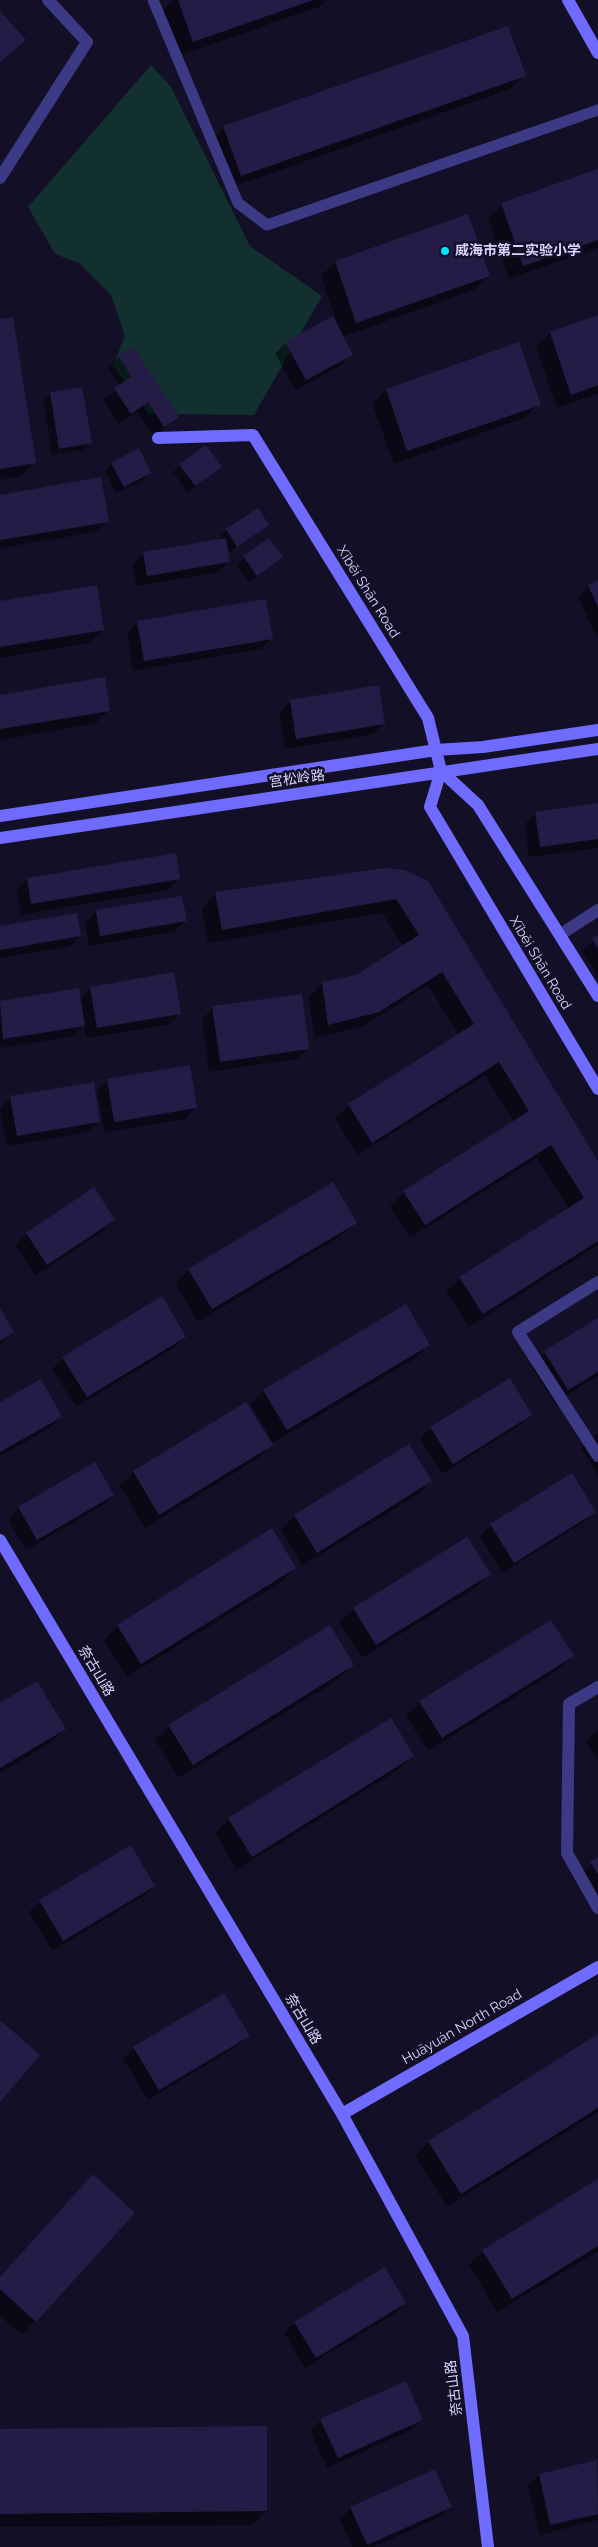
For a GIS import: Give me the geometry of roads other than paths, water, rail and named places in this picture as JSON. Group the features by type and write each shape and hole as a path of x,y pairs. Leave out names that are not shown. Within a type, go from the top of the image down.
{"main road":[{"path":"568,0 598,53"},
{"name":"Xīběi Shān Road","path":"158,438 254,435 428,718 441,771 430,807 598,1090"},
{"path":"0,816 436,750 483,746 598,730"},
{"name":"宫松岭路","path":"0,838 598,749"},
{"path":"441,771 478,805 561,934 598,996"},
{"name":"奈古山路","path":"0,1540 342,2114 463,2336 488,2547"},
{"name":"Huāyuán North Road","path":"342,2114 598,1968"}],"street":[{"path":"0,178 87,42 48,0"},
{"path":"561,934 598,910"},
{"path":"598,1282 518,1332 598,1456"},
{"path":"598,1687 569,1704 567,1853 598,1908"}],"lane":[{"path":"153,0 238,202 267,225 598,110"}],"place":[{"name":"威海市第二实验小学","path":"445,251"}]}
